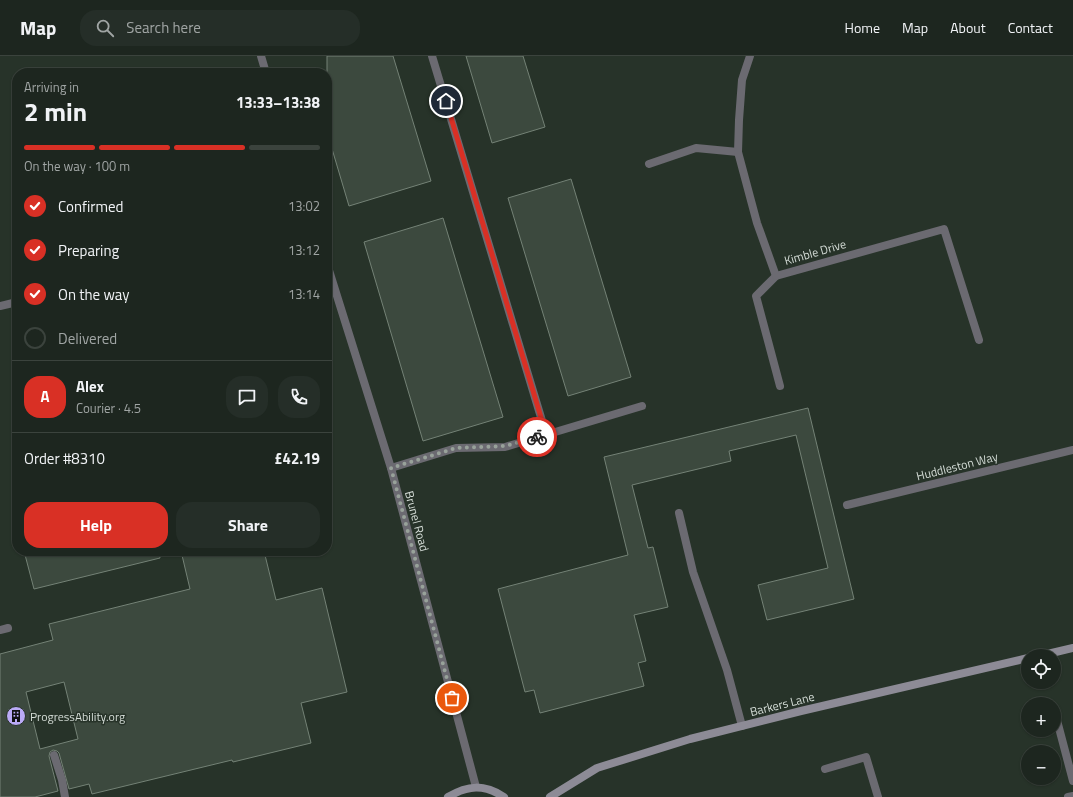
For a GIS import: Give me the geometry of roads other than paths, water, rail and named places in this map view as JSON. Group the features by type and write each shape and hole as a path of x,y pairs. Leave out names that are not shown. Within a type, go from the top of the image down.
{"street":[{"path":"261,56 265,68"},
{"path":"432,56 546,434"},
{"name":"Kimble Drive","path":"750,56 742,80 738,120 738,152 757,223 776,276 944,229 979,340"},
{"path":"649,164 696,148 738,152"},
{"path":"776,276 756,296 780,386"},
{"name":"Brunel Road","path":"332,280 391,468 476,787"},
{"path":"0,306 12,303"},
{"path":"391,468 456,448 505,446 642,406"},
{"name":"Huddleston Way","path":"847,505 1073,450"},
{"path":"679,513 693,572 727,670 742,726"},
{"path":"1061,651 1073,648"},
{"name":"Barkers Lane","path":"550,797 597,768 690,739 808,709 1021,660"},
{"path":"1061,736 1073,781"},
{"path":"54,755 62,780 65,797"},
{"path":"825,770 866,757 878,797"},
{"path":"448,797 459,790 476,787 496,792 504,797"},
{"path":"1068,797 1073,796"}],"place":[{"name":"ProgressAbility.org","path":"16,716"}]}
